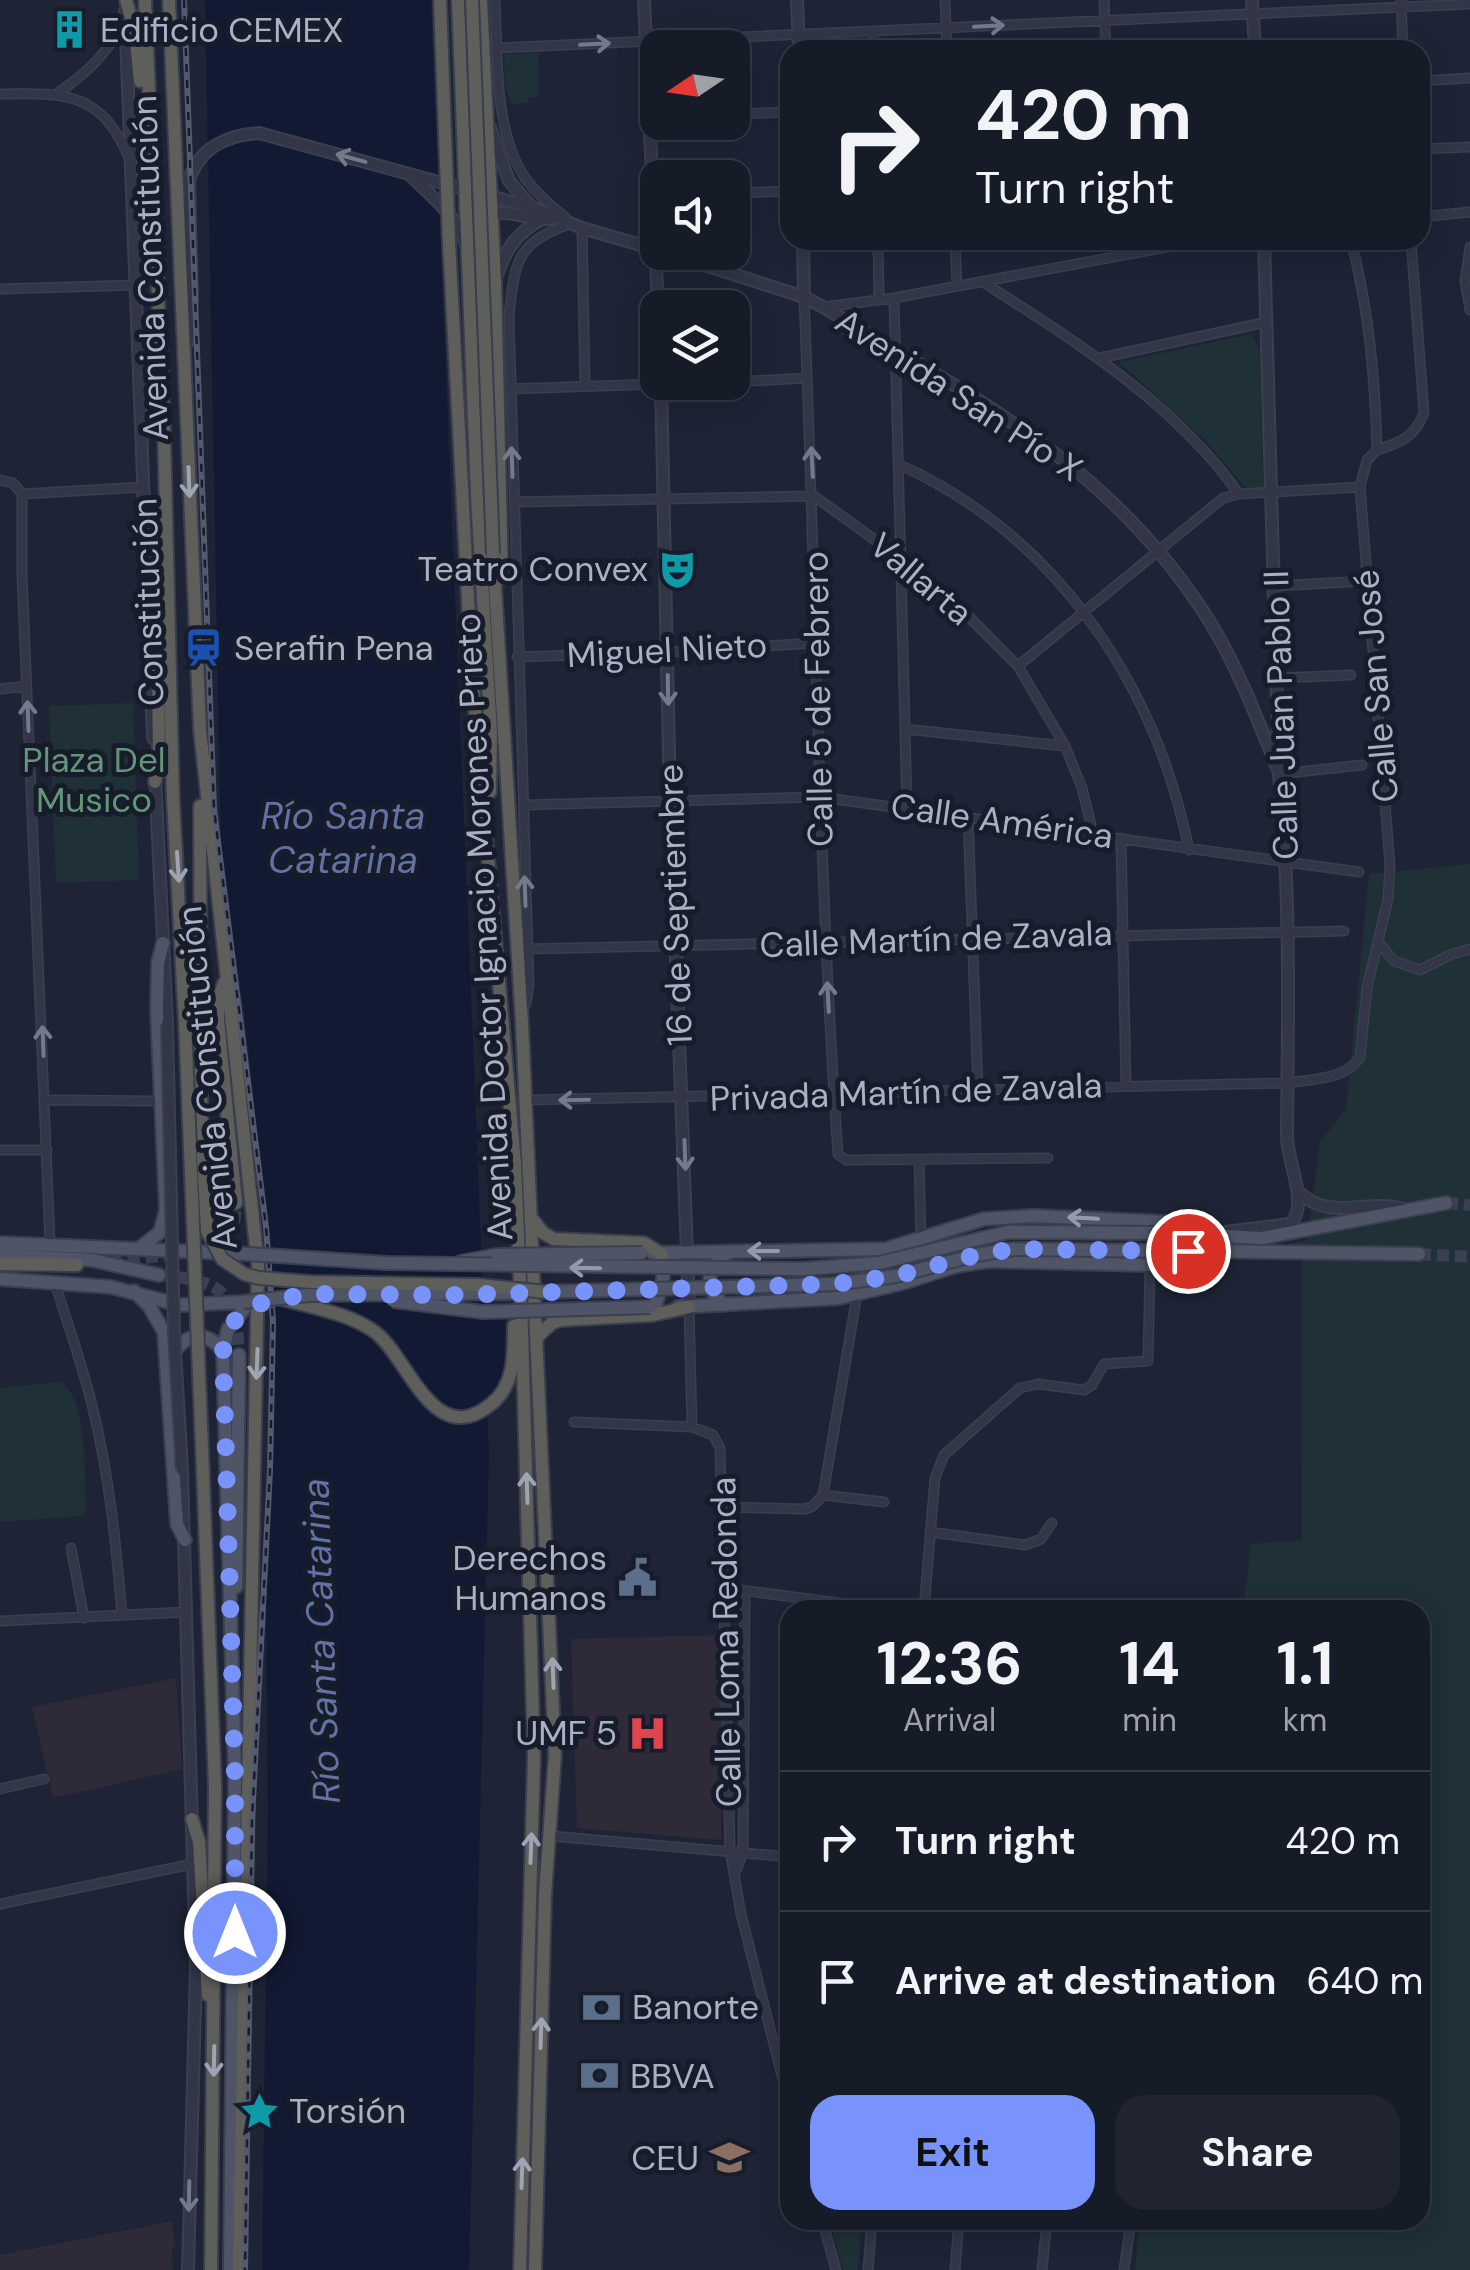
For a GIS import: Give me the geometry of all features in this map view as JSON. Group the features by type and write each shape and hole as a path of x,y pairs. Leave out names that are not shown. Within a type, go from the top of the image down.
{"highway":[{"path":"125,0 135,32 150,159"},
{"name":"Avenida Constitución","path":"145,0 164,432 173,798 182,918 215,1786 211,2270"},
{"name":"Avenida Constitución","path":"169,0 200,730 258,1265 239,2270"},
{"name":"Avenida Doctor Ignacio Morones Prieto","path":"440,0 460,498 515,1164 523,1351 534,1756 520,2270"},
{"path":"458,0 477,497 491,733 489,850"},
{"name":"Avenida Doctor Ignacio Morones Prieto","path":"472,0 493,554 522,1023 556,1755 543,1959 535,2270"},
{"path":"482,0 503,556 499,646"},
{"path":"464,137 489,178"},
{"path":"155,782 159,758 156,502 164,432"},
{"path":"200,730 203,1156 207,1231 222,1259 230,1268 259,1278 480,1284 546,1292"},
{"path":"182,918 191,954 201,1098"},
{"path":"226,980 218,1000 218,1020 236,1203"},
{"path":"273,1300 322,1310 374,1331 391,1348 420,1392 442,1413 469,1415 484,1410 503,1392 512,1370 514,1338 508,1074"},
{"path":"531,1218 544,1234 554,1239 644,1242 662,1254"},
{"path":"0,1264 78,1265"},
{"path":"536,1338 561,1320 653,1316 690,1307"},
{"path":"192,1819 200,1855 206,1984 215,2008"}],"main road":[{"path":"140,1248 160,1232 166,1218 158,963 164,944"},
{"path":"0,1244 50,1243 450,1265 830,1268 879,1263 998,1233 1282,1236 1446,1204"},
{"path":"450,1265 497,1255 886,1249 957,1225 999,1217 1166,1222 1214,1234"},
{"path":"998,1261 1012,1239 999,1217"},
{"path":"0,1279 134,1291 180,1305 243,1306 273,1300 366,1294 834,1284 896,1276 1014,1249 1419,1254"},
{"path":"724,1305 712,1291 710,1276 716,1260 732,1251"},
{"path":"366,1294 466,1311 690,1307 857,1295 956,1266 998,1261 1150,1265 1211,1251"},
{"path":"653,1307 663,1279 662,1254"},
{"path":"0,1256 92,1260 158,1275"},
{"path":"134,1291 162,1324 177,1524 185,1540"},
{"path":"230,2270 235,1973 223,1351 228,1329 243,1306"},
{"path":"168,1364 179,1344 190,1336 206,1336 223,1351"},
{"path":"232,1664 238,1550 239,1355"}],"street":[{"name":"Constitución","path":"125,0 185,1540"},
{"path":"495,0 502,112 517,162 538,194 577,226 584,386"},
{"path":"644,0 645,30"},
{"path":"797,0 798,40"},
{"path":"946,0 947,40"},
{"path":"1104,0 1106,40"},
{"path":"1252,0 1254,40"},
{"path":"750,36 1402,4 1470,4"},
{"path":"1402,4 1403,40"},
{"path":"58,93 99,61 126,16"},
{"path":"874,31 874,40"},
{"path":"497,48 640,41"},
{"path":"1430,80 1470,78"},
{"path":"0,94 58,93 82,102 106,119 120,136 133,167"},
{"path":"485,112 509,181 534,208"},
{"path":"750,113 780,112"},
{"name":"Avenida San Pío X","path":"184,358 192,300 189,180 198,161 229,138 259,133 534,208 640,245"},
{"path":"1430,149 1470,148"},
{"path":"408,173 459,228 469,258"},
{"path":"750,192 780,191"},
{"name":"Avenida San Pío X","path":"491,215 509,211 542,219 556,218"},
{"path":"1430,216 1470,212"},
{"path":"469,258 475,236 491,215"},
{"path":"495,281 510,244 525,228 542,219"},
{"path":"522,1023 530,985 509,316 517,261 536,238 577,226"},
{"path":"1470,247 1465,280 1470,310"},
{"name":"Calle 5 de Febrero","path":"802,250 814,496 825,941 839,1158 920,1160"},
{"path":"878,250 880,300"},
{"path":"956,250 958,286"},
{"path":"1116,250 1116,255"},
{"path":"823,307 894,298 1146,250"},
{"name":"Calle Juan Pablo II","path":"1264,250 1280,774 1288,862 1287,1150 1297,1190"},
{"name":"Calle San José","path":"1288,1083 1344,1073 1360,1056 1367,988 1379,942 1390,866 1360,487 1367,460 1377,450 1370,324 1354,250"},
{"path":"1377,450 1413,434 1424,413 1411,250"},
{"name":"Avenida San Pío X","path":"719,270 804,297 823,307 955,384 1048,446 1110,497 1158,550 1210,623 1238,672 1280,774"},
{"path":"983,282 1100,358 1186,431 1239,494"},
{"path":"0,289 138,285"},
{"path":"894,298 906,808"},
{"path":"1100,358 1268,322"},
{"path":"750,381 808,378"},
{"path":"510,389 640,385"},
{"name":"16 de Septiembre","path":"661,400 670,800 689,1253 692,1426"},
{"path":"898,464 930,478 998,525 1055,575 1084,611 1144,706 1168,764 1189,850"},
{"path":"0,480 13,483 22,494 50,1243"},
{"path":"22,494 144,487"},
{"path":"1018,666 1212,505 1239,494 1360,487"},
{"path":"514,502 814,496"},
{"name":"Vallarta","path":"814,496 958,606 1018,666 1065,746 1082,788 1093,833"},
{"path":"1276,586 1366,580"},
{"name":"Miguel Nieto","path":"517,656 816,643"},
{"path":"1279,678 1352,674"},
{"path":"0,689 27,686"},
{"path":"905,729 1065,746"},
{"path":"1280,774 1362,765"},
{"name":"Calle América","path":"522,805 820,796 1359,872"},
{"path":"968,816 978,1090"},
{"path":"1121,838 1126,1086"},
{"name":"Calle Martín de Zavala","path":"528,949 1344,931"},
{"path":"1379,942 1394,961 1420,970 1470,949"},
{"name":"Privada Martín de Zavala","path":"525,1100 1288,1083"},
{"path":"46,1100 161,1101"},
{"path":"0,1150 48,1150"},
{"path":"921,1240 920,1160 1048,1158"},
{"path":"1297,1190 1312,1203 1329,1210 1378,1204 1405,1210"},
{"path":"1214,1234 1290,1224 1300,1209 1297,1190"},
{"path":"925,1600 935,1478 944,1455 1014,1392 1038,1384 1084,1390 1092,1386 1104,1364 1148,1361 1150,1265"},
{"path":"54,1281 90,1398 104,1460 122,1615"},
{"path":"724,1507 805,1508 813,1506 823,1495 857,1295"},
{"path":"574,1422 692,1426"},
{"name":"Calle Loma Redonda","path":"692,1426 713,1435 720,1448 730,1852 741,1914 780,2068"},
{"path":"823,1495 884,1502"},
{"path":"930,1532 1025,1545 1041,1540 1052,1523"},
{"path":"185,1540 196,2066 191,2115 188,2270"},
{"path":"71,1548 84,1618"},
{"path":"726,1588 800,1600"},
{"name":"Calle Loma Redonda","path":"734,1873 743,1853 744,1591"},
{"path":"0,1621 187,1612"},
{"path":"0,1788 44,1779"},
{"path":"551,1836 780,1856"},
{"path":"0,1904 192,1864"},
{"path":"825,2230 836,2270"},
{"path":"868,2270 871,2230"},
{"path":"955,2270 959,2230"},
{"path":"1042,2270 1046,2230"},
{"path":"1124,2270 1130,2230"}],"shaded area":[{"name":"UMF 5","path":"721,1635 721,1840 577,1828 571,1639"},
{"path":"176,1678 182,1769 53,1798 32,1707"},
{"path":"172,2221 173,2270 0,2270 0,2255"}],"green space":[{"path":"538,53 539,97 528,98 528,103 512,104 505,87 504,54"},
{"path":"1251,334 1260,349 1263,490 1250,493 1205,440 1119,362"},
{"name":"Plaza Del Musico","path":"133,703 139,880 56,883 49,706"},
{"path":"1470,864 1470,2270 1135,2270 1139,2230 1430,2230 1430,1600 1244,1600 1251,1544 1302,1540 1301,1266 1306,1250 1272,1247 1307,1240 1320,1142 1346,1109 1369,874"},
{"path":"60,1382 69,1390 80,1420 86,1509 82,1516 0,1522 0,1388"},
{"path":"833,2230 861,2230 858,2270 843,2270"}],"water":[{"name":"Río Santa Catarina","path":"205,0 431,0 484,1317 505,1317 505,1356 499,1394 487,1403 489,1454 469,2270 262,2270 268,1806 266,1600 273,1278 244,1012 221,856"}],"tunnel":[{"path":"208,1247 230,1230 236,1203"},
{"path":"1446,1203 1470,1205"},
{"path":"110,1263 179,1253"},
{"path":"1419,1254 1470,1257"},
{"path":"161,1275 199,1281 222,1294 234,1316 239,1355"}],"railway":[{"path":"184,0 214,809 266,1227 273,1322 270,1470 252,1820 245,2270"}],"place":[{"name":"Edificio CEMEX","path":"70,30"},
{"name":"Teatro Convex","path":"678,569"},
{"name":"Serafin Pena","path":"204,648"},
{"name":"Derechos Humanos","path":"637,1578"},
{"name":"UMF 5","path":"647,1733"},
{"name":"Banorte","path":"602,2007"},
{"name":"BBVA","path":"600,2076"},
{"name":"Torsión","path":"259,2111"},
{"name":"CEU","path":"729,2158"}],"route":[{"path":"235,1933 235,1776 223,1351 228,1329 244,1310 267,1301 309,1294 456,1295 834,1284 896,1276 1014,1249 1188,1251"}]}
